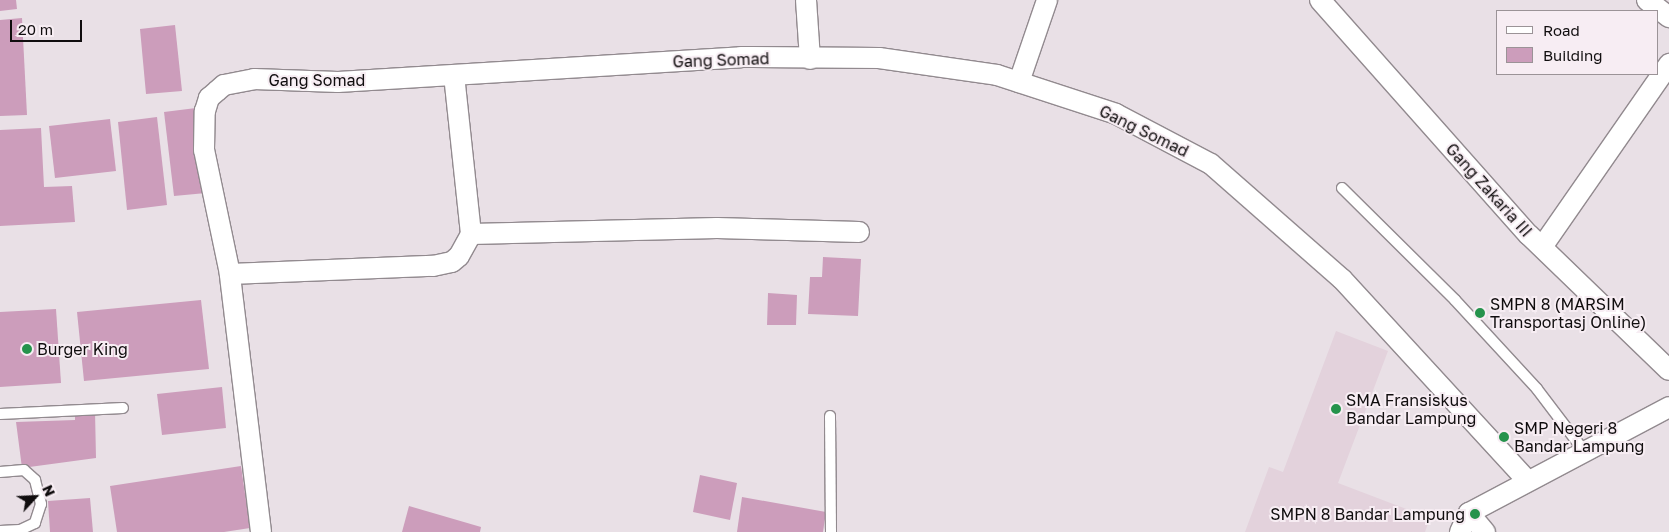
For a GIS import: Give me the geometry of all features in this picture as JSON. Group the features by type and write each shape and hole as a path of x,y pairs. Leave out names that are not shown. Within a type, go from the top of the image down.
{"street":[{"path":"806,0 810,59"},
{"path":"1019,82 1047,0"},
{"name":"Gang Zakaria III","path":"1320,0 1542,247 1669,370"},
{"path":"1647,0 1669,17"},
{"name":"Gang Somad","path":"261,532 230,274 204,150 205,111 209,98 224,86 254,79 338,82 741,57 879,58 998,75 1116,114 1211,164 1342,279 1527,480"},
{"path":"1542,247 1669,64"},
{"path":"230,274 446,264 459,256 471,234 454,76"},
{"path":"471,234 717,228 859,232"},
{"path":"1460,532 1469,513 1527,480 1669,407"},
{"path":"1469,513 1485,532"}],"lane":[{"path":"1342,188 1455,300 1537,389 1584,451"},
{"path":"0,414 123,408"},
{"path":"830,416 830,532"},
{"path":"0,472 24,470 35,480 41,504 35,523 20,530 0,531"}],"shaded area":[{"name":"SMA Fransiskus Bandar Lampung","path":"1336,331 1388,351 1338,483 1430,518 1425,532 1245,532 1269,467 1283,472"}],"building":[{"path":"0,0 16,0 17,9 0,11"},
{"path":"22,18 27,115 0,116 0,20"},
{"path":"175,25 182,91 146,94 140,29"},
{"path":"196,108 206,193 174,196 164,112"},
{"path":"157,117 167,205 127,210 118,122"},
{"path":"110,119 116,171 55,178 49,126"},
{"path":"41,128 44,187 72,186 75,222 0,226 0,130"},
{"path":"823,257 861,259 858,316 808,314 810,277 822,277"},
{"path":"768,293 797,295 796,325 767,325"},
{"path":"201,300 209,369 84,381 77,312"},
{"path":"56,309 61,383 0,387 0,312"},
{"path":"222,387 226,428 162,435 157,394"},
{"path":"75,411 95,411 96,458 22,468 16,422 75,420"},
{"path":"241,466 250,528 224,532 117,532 110,486"},
{"path":"700,475 737,483 730,520 693,512"},
{"path":"742,497 826,512 823,532 737,532"},
{"path":"90,498 93,532 50,532 48,501"},
{"path":"409,506 481,527 480,532 402,532"}],"place":[{"name":"SMPN 8 (MARSIM Transportasj Online)","path":"1480,313"},
{"name":"Burger King","path":"27,349"},
{"name":"SMA Fransiskus Bandar Lampung","path":"1336,409"},
{"name":"SMP Negeri 8 Bandar Lampung","path":"1504,437"},
{"name":"SMPN 8 Bandar Lampung","path":"1475,514"}]}
